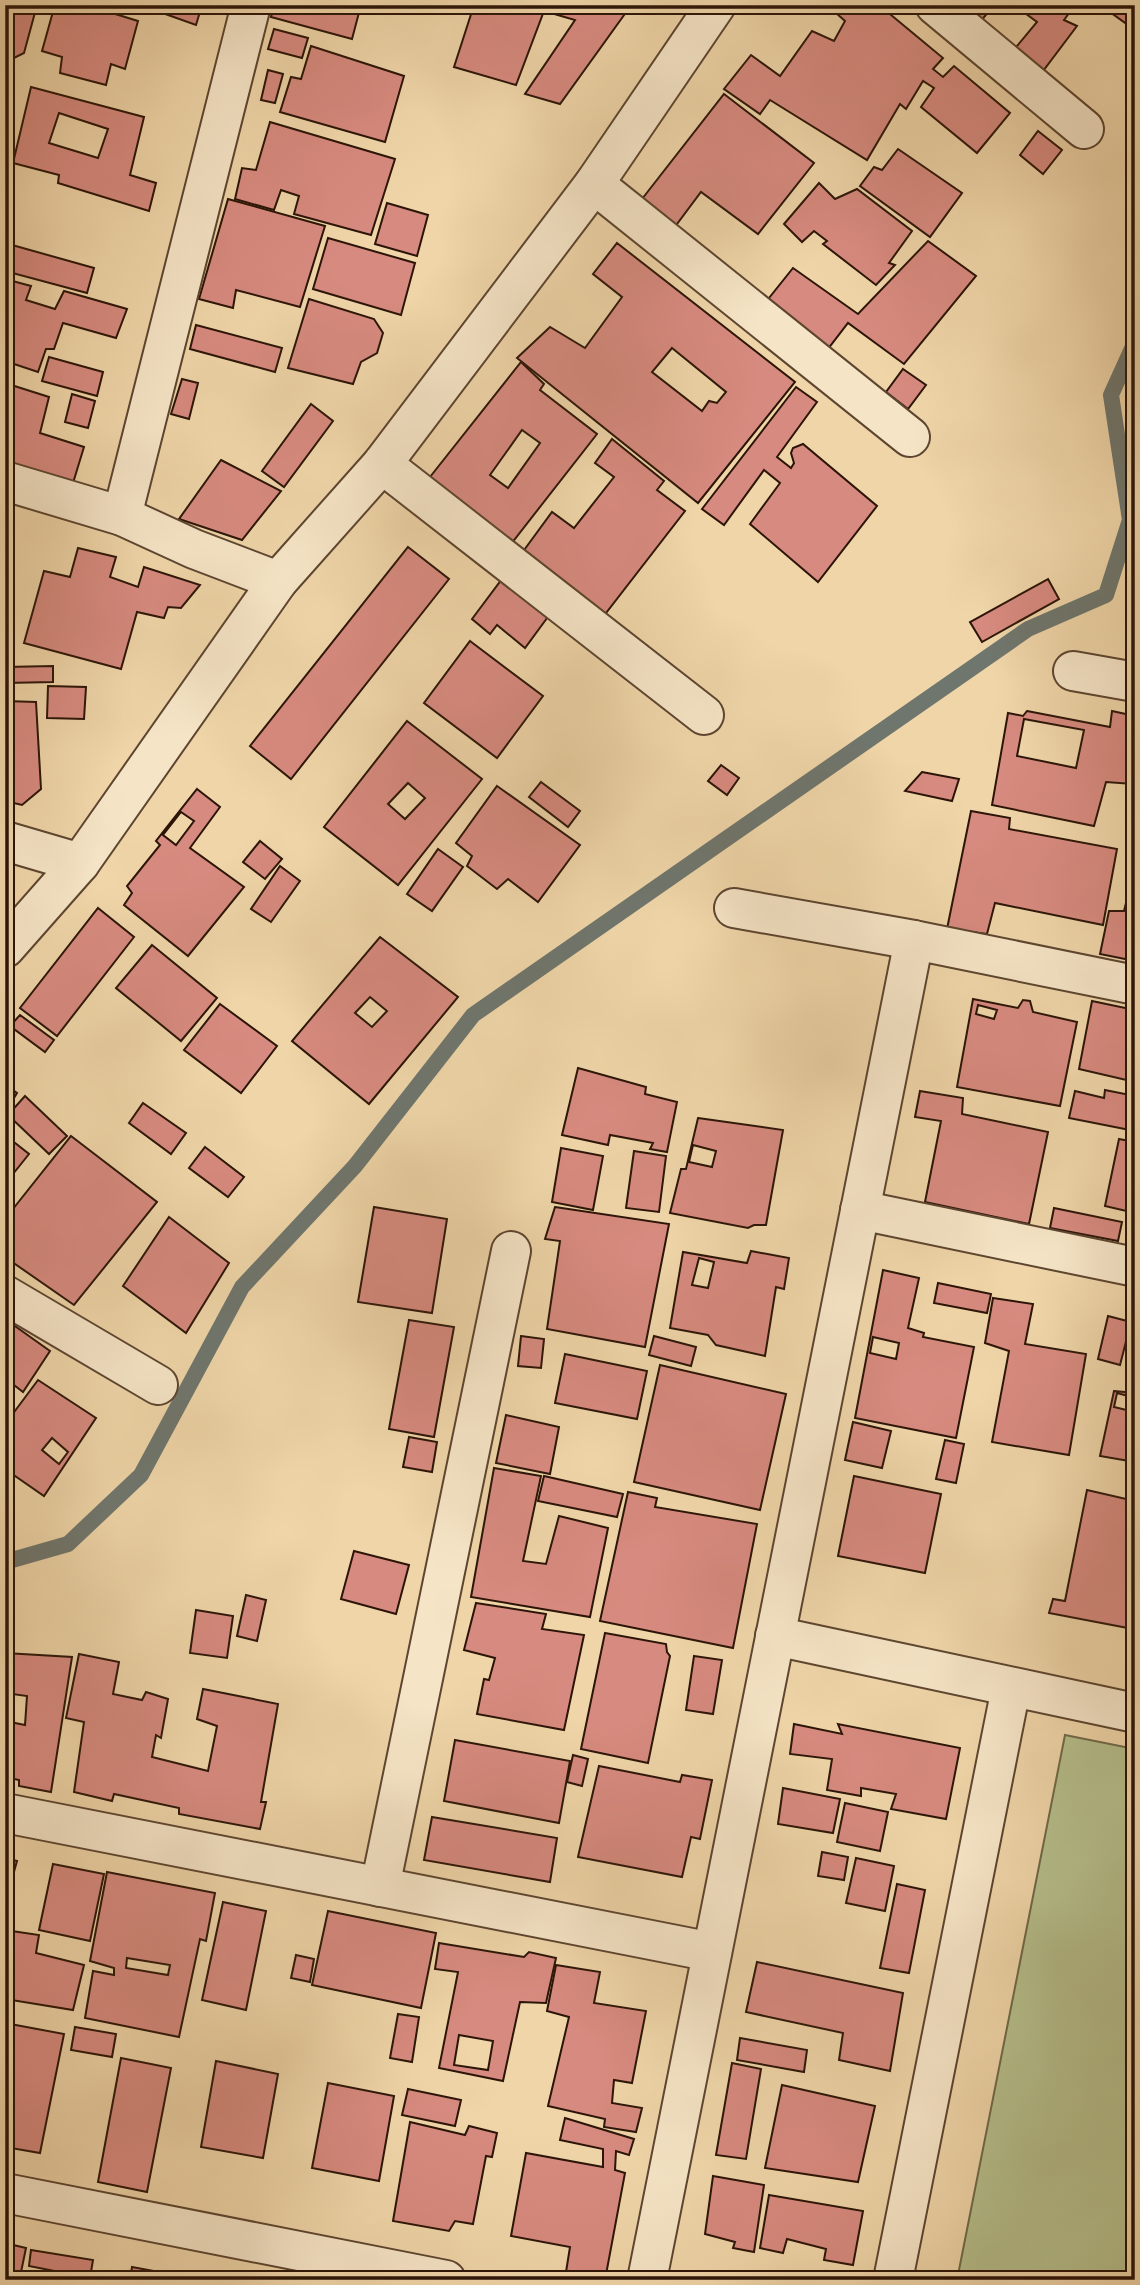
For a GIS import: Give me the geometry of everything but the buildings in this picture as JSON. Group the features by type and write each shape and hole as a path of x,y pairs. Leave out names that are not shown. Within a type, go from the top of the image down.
{"street":[{"path":"122,516 251,5"},
{"path":"5,948 80,863 278,581 382,464 594,184 716,5"},
{"path":"935,5 1084,129"},
{"path":"594,184 909,437"},
{"path":"382,464 704,715"},
{"path":"5,481 122,516 194,549 278,581"},
{"path":"1073,671 1135,682"},
{"path":"5,841 80,863"},
{"path":"734,908 914,940 1135,985"},
{"path":"646,2280 914,940"},
{"path":"860,1210 1135,1266"},
{"path":"380,1887 511,1251"},
{"path":"5,1294 158,1385"},
{"path":"775,1636 1135,1713"},
{"path":"893,2280 1011,1688"},
{"path":"5,1813 712,1952"},
{"path":"5,2193 446,2280"}],"green space":[{"path":"1065,1735 1135,1749 1135,2280 957,2280"}],"waterway":[{"path":"5,1562 68,1544 141,1475 242,1287 355,1166 473,1015 1028,629 1106,595 1130,520 1111,395 1135,342"}]}
